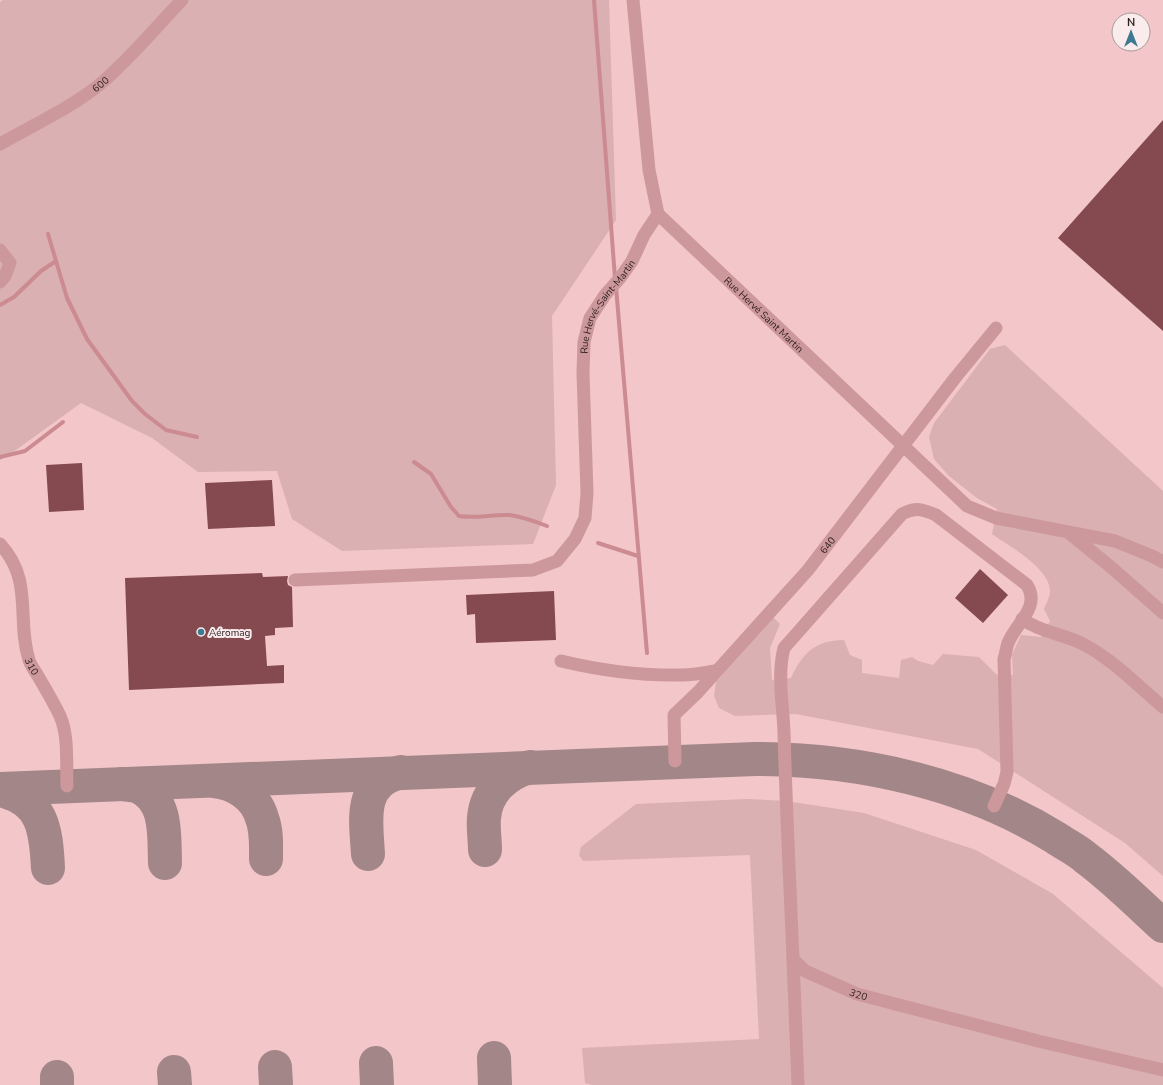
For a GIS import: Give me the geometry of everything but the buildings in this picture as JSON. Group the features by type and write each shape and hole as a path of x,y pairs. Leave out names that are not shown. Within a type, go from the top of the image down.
{"lane":[{"name":"600","path":"0,144 80,99 99,84 117,68 182,0"},
{"path":"633,0 649,170 658,214"},
{"name":"Rue Hervé Saint Martin","path":"658,214 872,414 967,506 996,518 1115,542 1152,556 1163,562"},
{"name":"Rue Hervé-Saint-Martin","path":"295,580 506,572 533,570 557,561 575,538 585,518 587,493 583,373 584,342 590,318 605,295 632,261 644,235 658,214"},
{"path":"0,250 10,263 5,276 0,282"},
{"name":"640","path":"675,761 674,715 698,692 808,570 955,378 996,328"},
{"path":"798,1085 784,720 780,671 781,658 784,648 902,514 911,509 923,509 936,516 1027,585 1031,591 1032,602 1008,643 1004,659 1007,772 1004,784 994,806"},
{"path":"1068,532 1163,613"},
{"name":"310","path":"0,544 9,554 17,568 21,587 26,644 30,662 61,717 65,730 67,786"},
{"path":"1022,620 1033,626 1081,643 1095,651 1163,707"},
{"path":"560,661 588,668 668,675 715,672"},
{"name":"320","path":"793,959 805,971 857,994 1163,1070"}],"shaded area":[{"path":"0,0 1163,0 1163,1085 0,1085"},
{"path":"3,0 609,0 616,220 552,316 556,485 533,544 342,551 292,519 277,471 198,472 152,438 81,403 0,460 0,2"},
{"path":"1005,345 1163,491 1163,876 1125,843 978,749 796,714 735,716 719,708 714,696 716,682 773,617 780,624 770,648 772,680 791,678 795,669 805,655 817,646 844,640 850,655 862,660 862,673 899,678 901,660 912,657 918,661 933,665 943,654 979,657 997,675 1013,675 1012,655 1021,635 1041,637 1050,621 1044,609 1050,593 1048,582 1036,566 1027,558 992,534 997,509 977,498 949,476 934,459 929,437 934,423 990,349"},
{"path":"747,799 786,801 864,813 976,850 1053,894 1163,988 1163,1085 592,1085 585,1083 582,1048 759,1039 750,855 583,861 579,855 581,847 636,804"}],"waterway":[{"path":"594,0 615,278"},
{"path":"48,234 67,298 87,339 132,401 145,414 166,430 197,437"},
{"path":"0,305 14,297 41,271 56,261"},
{"path":"616,287 647,653"},
{"path":"0,457 25,451 63,422"},
{"path":"414,462 431,474 451,507 459,516 472,517 510,515 528,519 547,526"},
{"path":"598,543 638,556"}],"taxiway":[{"path":"0,789 755,759 794,760 833,764 872,769 949,789 986,802 1022,819 1083,855 1116,882 1163,926"},
{"path":"485,850 484,818 486,808 493,792 505,779 530,767"},
{"path":"368,854 366,816 371,794 377,785 387,777 401,772"},
{"path":"214,781 222,782 237,788 244,792 255,804 264,823 266,859"},
{"path":"123,784 139,787 148,793 160,810 164,831 165,863"},
{"path":"0,790 25,801 34,809 39,818 46,841 48,868"},
{"path":"494,1058 495,1085"},
{"path":"376,1063 377,1085"},
{"path":"275,1067 276,1085"},
{"path":"174,1072 175,1085"},
{"path":"57,1077 57,1085"}],"place":[{"name":"Aéromag","path":"201,632"}]}
